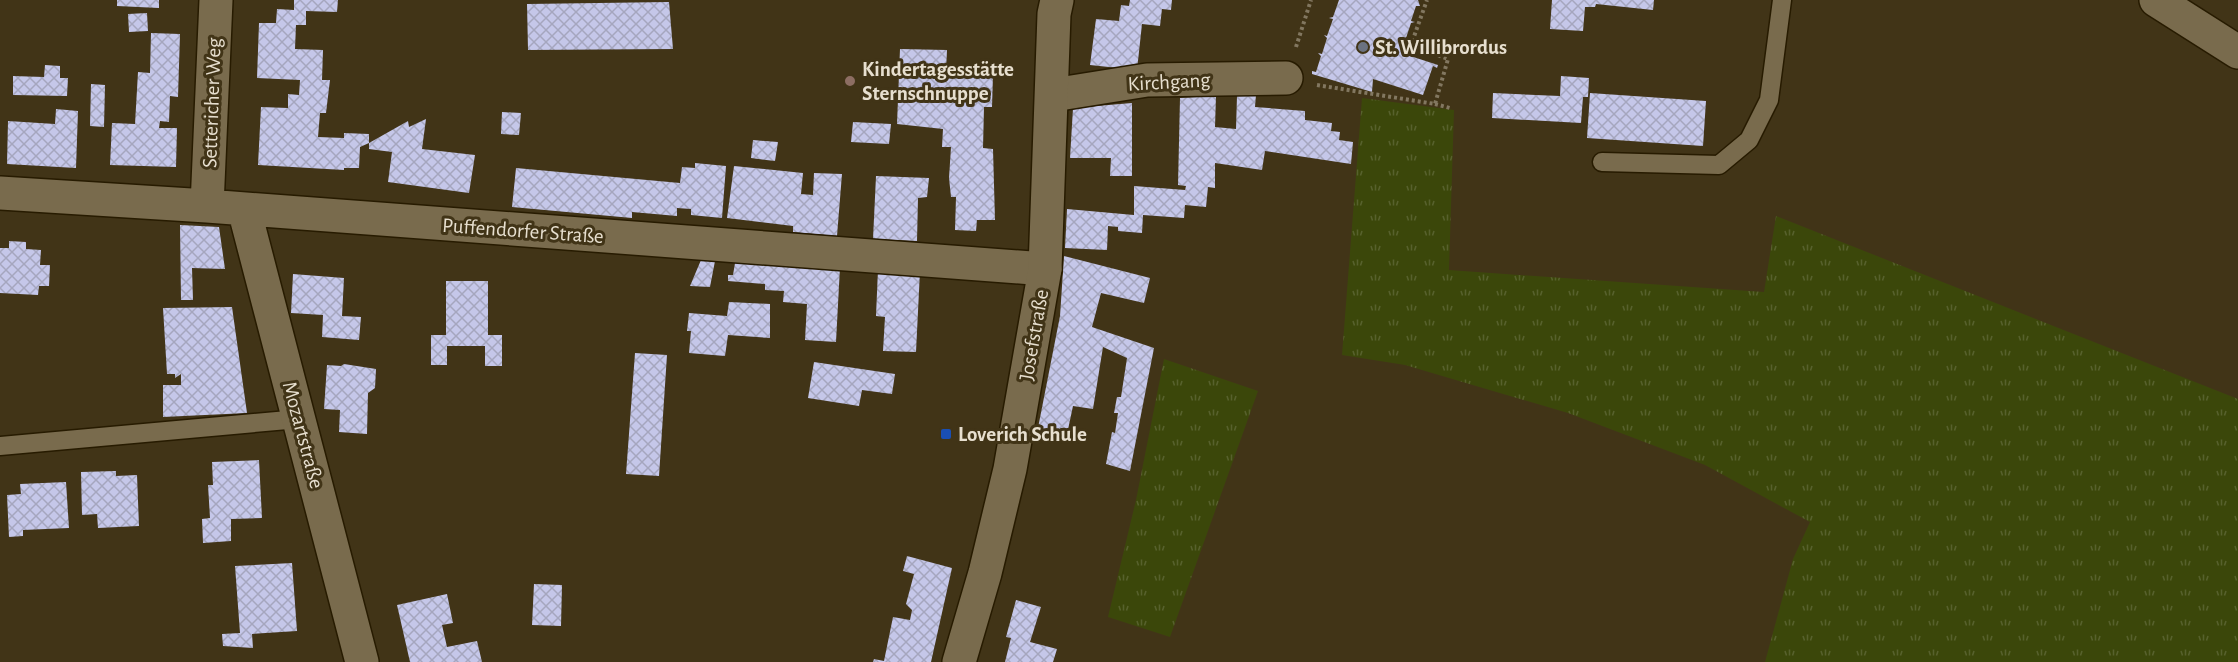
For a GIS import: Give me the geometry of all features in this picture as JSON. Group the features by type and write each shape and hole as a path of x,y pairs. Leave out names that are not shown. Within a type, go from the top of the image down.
{"street":[{"name":"Settericher Weg","path":"207,206 216,0"},
{"name":"Josefstraße","path":"959,662 985,573 1010,469 1045,269 1053,95 1054,14 1057,0"},
{"path":"2156,0 2238,52"},
{"name":"Kirchgang","path":"1053,95 1148,80 1286,78"},
{"name":"Puffendorfer Straße","path":"0,193 207,206 1045,269"},
{"name":"Mozartstraße","path":"244,209 362,662"}],"lane":[{"path":"1602,162 1719,165 1749,140 1769,100 1782,0"},
{"path":"0,446 298,419"}],"path":[{"path":"1311,0 1286,78 1365,95 1450,108"},
{"path":"1427,0 1411,45 1448,59 1435,104"}],"green space":[{"path":"1362,98 1454,110 1449,270 1764,292 1776,216 2238,399 2238,662 1765,662 1793,559 1810,522 1705,465 1568,413 1405,365 1342,355"},
{"path":"1164,359 1258,391 1170,637 1108,617 1136,500"}],"building":[{"path":"117,0 159,0 159,8 117,6"},
{"path":"294,0 338,0 337,12 306,11 306,25 296,25 295,49 323,50 322,80 330,80 326,113 320,113 318,137 344,138 344,133 369,134 369,143 360,147 359,168 344,168 344,170 258,165 261,107 288,108 288,94 299,95 300,80 257,78 259,23 276,23 277,9 294,10"},
{"path":"1130,0 1172,0 1171,10 1162,9 1160,26 1142,24 1137,70 1090,65 1096,19 1119,21 1121,5 1129,6"},
{"name":"St. Willibrordus","path":"1339,0 1418,0 1420,6 1416,6 1411,21 1415,22 1411,23 1401,53 1438,65 1437,68 1433,66 1423,95 1373,79 1372,92 1312,74 1312,71 1316,72 1321,56 1318,53 1322,54 1327,38 1324,35 1327,36 1333,19 1329,18 1333,17"},
{"path":"1552,0 1654,0 1653,10 1596,4 1595,7 1585,7 1583,31 1550,29"},
{"path":"669,2 673,49 528,50 527,4"},
{"path":"147,13 148,31 129,32 128,14"},
{"path":"151,33 180,34 178,97 170,96 169,122 160,121 159,128 177,128 176,167 110,165 112,123 135,124 138,72 150,73"},
{"path":"900,49 947,50 946,73 993,75 992,107 984,107 983,148 993,149 995,220 977,220 976,231 955,230 956,197 951,197 949,178 951,147 942,147 943,129 897,124"},
{"path":"45,65 60,66 60,78 68,78 67,96 13,95 13,76 44,77"},
{"path":"1561,76 1589,78 1588,97 1583,97 1581,123 1492,118 1493,93 1560,96"},
{"path":"91,84 105,85 104,127 90,126"},
{"path":"1590,93 1706,101 1703,146 1587,138"},
{"path":"1256,95 1255,107 1305,111 1305,120 1332,123 1331,131 1340,132 1339,140 1353,142 1351,164 1265,151 1262,170 1215,163 1215,188 1208,187 1206,207 1185,205 1184,218 1143,215 1142,233 1118,231 1118,227 1108,226 1107,250 1065,248 1067,209 1134,215 1134,186 1185,190 1186,186 1178,185 1180,98 1216,96 1215,127 1236,129 1237,96"},
{"path":"1132,103 1132,176 1110,176 1111,158 1070,158 1073,108"},
{"path":"56,109 78,111 76,168 7,164 8,121 55,124"},
{"path":"502,112 521,113 519,135 501,134"},
{"path":"426,119 422,149 475,155 469,193 388,182 392,152 369,149 369,143 408,121 409,127"},
{"path":"853,122 891,124 889,144 851,142"},
{"path":"753,140 778,142 775,161 751,158"},
{"path":"695,163 726,166 722,218 691,215 691,209 677,208 677,216 632,212 632,218 512,207 516,168 680,183 682,167 695,168"},
{"path":"734,166 803,173 801,194 813,195 814,173 842,174 837,236 793,232 793,226 727,218"},
{"path":"876,176 929,178 927,197 918,198 917,241 873,239"},
{"path":"180,225 219,227 225,269 192,268 193,300 181,300"},
{"path":"9,241 26,242 26,249 41,250 40,265 50,265 49,286 39,286 38,295 0,293 0,248 9,248"},
{"path":"1064,256 1150,278 1144,303 1101,293 1092,327 1154,348 1130,471 1106,464 1112,432 1115,433 1118,413 1114,413 1117,397 1121,397 1127,358 1103,347 1093,409 1073,406 1066,439 1037,433 1060,316"},
{"path":"701,260 715,261 710,287 690,286"},
{"path":"735,263 840,267 836,342 805,340 807,304 783,302 784,291 765,290 765,284 728,281 728,275 733,275"},
{"path":"878,269 920,271 916,352 883,351 885,317 876,316"},
{"path":"293,274 344,278 342,316 361,317 359,340 322,337 323,315 291,313"},
{"path":"446,281 488,281 488,335 502,335 502,366 485,366 485,346 447,346 447,365 431,365 431,335 446,335"},
{"path":"729,302 770,304 770,338 728,335 725,356 689,353 691,331 687,331 689,313 727,316"},
{"path":"232,307 247,413 163,417 163,385 181,385 181,374 175,378 175,374 167,374 163,308"},
{"path":"635,353 667,355 659,476 626,474"},
{"path":"814,362 895,374 892,394 862,390 859,406 808,398"},
{"path":"344,364 376,369 375,388 368,393 367,434 339,432 340,410 324,409 327,365 341,366"},
{"path":"259,460 262,518 231,519 231,541 203,543 202,519 210,518 208,485 213,485 212,462"},
{"path":"116,471 116,476 137,475 139,526 98,528 97,514 82,515 81,472"},
{"path":"66,482 69,528 23,530 23,536 9,537 7,495 21,494 20,484"},
{"path":"907,556 952,568 931,662 873,662 874,659 884,661 893,617 910,620 912,610 906,604 914,574 903,571"},
{"path":"292,563 297,631 252,634 253,648 223,646 222,634 240,633 235,566"},
{"path":"534,584 562,585 561,626 532,625"},
{"path":"447,594 453,623 442,625 447,647 477,641 482,662 410,662 397,605"},
{"path":"1016,600 1041,607 1030,642 1057,649 1053,662 1005,662 1011,638 1006,637"}],"place":[{"name":"St. Willibrordus","path":"1363,47"},
{"name":"Kindertagesstätte Sternschnuppe","path":"850,81"},
{"name":"Loverich Schule","path":"946,434"}]}
